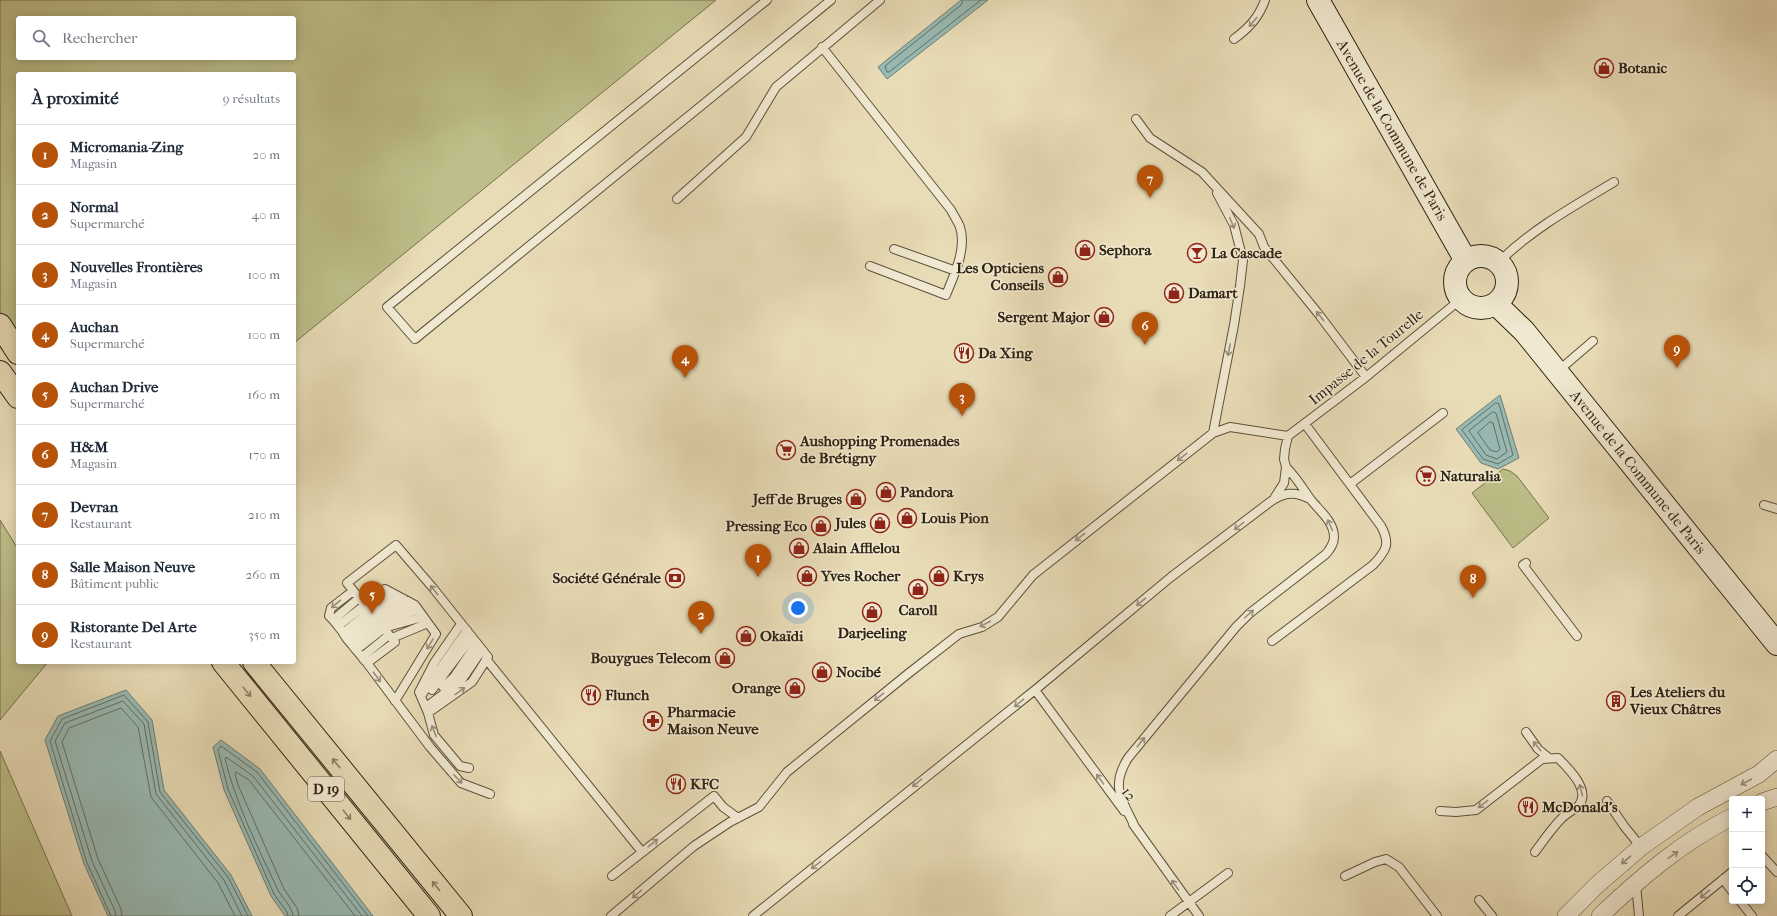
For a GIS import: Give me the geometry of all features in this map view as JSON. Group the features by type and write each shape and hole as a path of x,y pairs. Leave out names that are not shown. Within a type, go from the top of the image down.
{"main road":[{"path":"0,325 16,350"},
{"path":"0,372 16,394"},
{"name":"D 19","path":"225,664 429,916"},
{"name":"D 19","path":"256,664 461,916"}],"street":[{"name":"Avenue de la Commune de Paris","path":"1318,0 1466,261"},
{"path":"1483,256 1499,262 1505,272 1507,283 1504,295 1496,304 1488,308 1478,308 1468,305 1461,299 1456,289 1455,279 1459,268 1466,261 1474,257 1483,256"},
{"name":"Avenue de la Commune de Paris","path":"1496,304 1524,331 1777,644"},
{"path":"1566,916 1641,847 1698,807 1759,774 1777,759"},
{"path":"1765,801 1777,797"},
{"path":"1600,916 1658,865 1714,826 1729,818"}],"lane":[{"path":"767,0 387,307 415,339 831,0"},
{"path":"677,199 746,137 776,87 822,46 880,0"},
{"path":"1234,39 1246,30 1260,13 1265,0"},
{"path":"822,46 951,210 960,228 962,244 956,271 946,295 870,266"},
{"path":"1136,119 1150,138 1202,172 1215,188 1239,211 1259,234 1264,247 1317,312 1366,377"},
{"path":"1499,262 1509,252 1549,221 1614,182"},
{"path":"1213,433 1235,317 1243,260 1234,224 1215,188"},
{"path":"894,249 956,271"},
{"name":"Impasse de la Tourelle","path":"1288,436 1366,377 1461,299"},
{"path":"1557,371 1593,341"},
{"path":"1350,484 1393,445 1443,412"},
{"path":"1272,641 1373,565 1387,547 1387,537 1381,526 1305,424"},
{"path":"611,916 694,846 758,807 787,772 959,634 982,627 998,617 1033,575 1213,433 1230,427 1288,436 1284,459 1286,467 1284,483 1279,493 1270,502"},
{"path":"1135,827 1120,794 1119,775 1128,758 1236,627 1250,613 1326,554 1332,546 1334,537 1329,521 1310,498 1298,479 1286,467"},
{"path":"753,916 1035,690 1171,577 1270,502 1280,495 1292,492 1300,493 1310,498"},
{"path":"1764,505 1777,509"},
{"path":"378,622 347,583 396,545 488,657 472,682 424,704"},
{"path":"1526,563 1523,565 1577,636"},
{"path":"378,622 385,589 412,604 436,634 395,701"},
{"path":"353,591 331,608 329,616 430,747 461,784 490,794"},
{"path":"350,642 378,622 404,599"},
{"path":"350,642 378,622 412,604"},
{"path":"350,642 378,622 423,617"},
{"path":"350,642 378,622 423,617"},
{"path":"461,624 434,663 418,692 424,704 434,735 460,766 469,768"},
{"path":"424,704 467,630"},
{"path":"424,704 460,681 477,643"},
{"path":"424,704 477,643"},
{"path":"486,659 642,852"},
{"name":"12","path":"1035,690 1198,916"},
{"path":"1526,732 1538,749 1549,758"},
{"path":"1440,811 1456,812 1476,810 1542,759 1558,758 1581,786 1583,796 1579,804 1561,819 1535,852"},
{"path":"612,876 714,796 723,807 738,818"},
{"path":"1607,801 1641,847"},
{"path":"1345,876 1375,862 1386,859 1399,867 1437,916"},
{"path":"1765,859 1777,872"},
{"path":"1170,916 1228,873"},
{"path":"1678,916 1729,874"},
{"path":"1723,879 1729,887"},
{"path":"1636,884 1639,916"},
{"path":"1479,900 1492,916"},
{"path":"1742,904 1752,916"},
{"path":"1686,909 1692,916"}],"green space":[{"path":"0,0 716,0 296,341 296,72 16,72 16,336 0,311"},
{"path":"1503,469 1510,471 1517,476 1549,518 1513,548 1472,493"},
{"path":"0,520 16,546 16,664 46,664 0,720"},
{"path":"0,751 72,916 0,916"}],"water":[{"path":"961,0 988,0 887,79 878,67"},
{"path":"1500,395 1519,458 1498,469 1481,463 1456,429"},
{"path":"126,690 152,720 164,790 231,875 252,916 108,916 84,864 45,740 58,716"},
{"path":"221,740 260,769 373,916 285,916 271,896 224,790 213,747"}],"place":[{"name":"Botanic","path":"1604,68"},
{"name":"Devran","path":"1150,198"},
{"name":"Sephora","path":"1085,250"},
{"name":"La Cascade","path":"1197,253"},
{"name":"Les Opticiens Conseils","path":"1058,277"},
{"name":"Damart","path":"1174,293"},
{"name":"Sergent Major","path":"1104,317"},
{"name":"H&M","path":"1145,345"},
{"name":"Da Xing","path":"964,353"},
{"name":"Ristorante Del Arte","path":"1677,368"},
{"name":"Auchan","path":"685,378"},
{"name":"Nouvelles Frontières","path":"962,416"},
{"name":"Aushopping Promenades de Brétigny","path":"786,450"},
{"name":"Naturalia","path":"1426,476"},
{"name":"Pandora","path":"886,492"},
{"name":"Jeff de Bruges","path":"856,499"},
{"name":"Louis Pion","path":"907,518"},
{"name":"Jules","path":"880,523"},
{"name":"Pressing Eco","path":"821,526"},
{"name":"Alain Afflelou","path":"799,548"},
{"name":"Yves Rocher","path":"807,576"},
{"name":"Krys","path":"939,576"},
{"name":"Micromania-Zing","path":"758,577"},
{"name":"Société Générale","path":"675,578"},
{"name":"Caroll","path":"918,589"},
{"name":"Salle Maison Neuve","path":"1473,598"},
{"name":"Darjeeling","path":"872,612"},
{"name":"Auchan Drive","path":"372,614"},
{"name":"Normal","path":"701,634"},
{"name":"Okaïdi","path":"746,636"},
{"name":"Bouygues Telecom","path":"725,658"},
{"name":"Nocibé","path":"822,672"},
{"name":"Orange","path":"795,688"},
{"name":"Flunch","path":"591,695"},
{"name":"Les Ateliers du Vieux Châtres","path":"1616,701"},
{"name":"Pharmacie Maison Neuve","path":"653,721"},
{"name":"KFC","path":"676,784"},
{"name":"McDonald's","path":"1528,807"}]}
